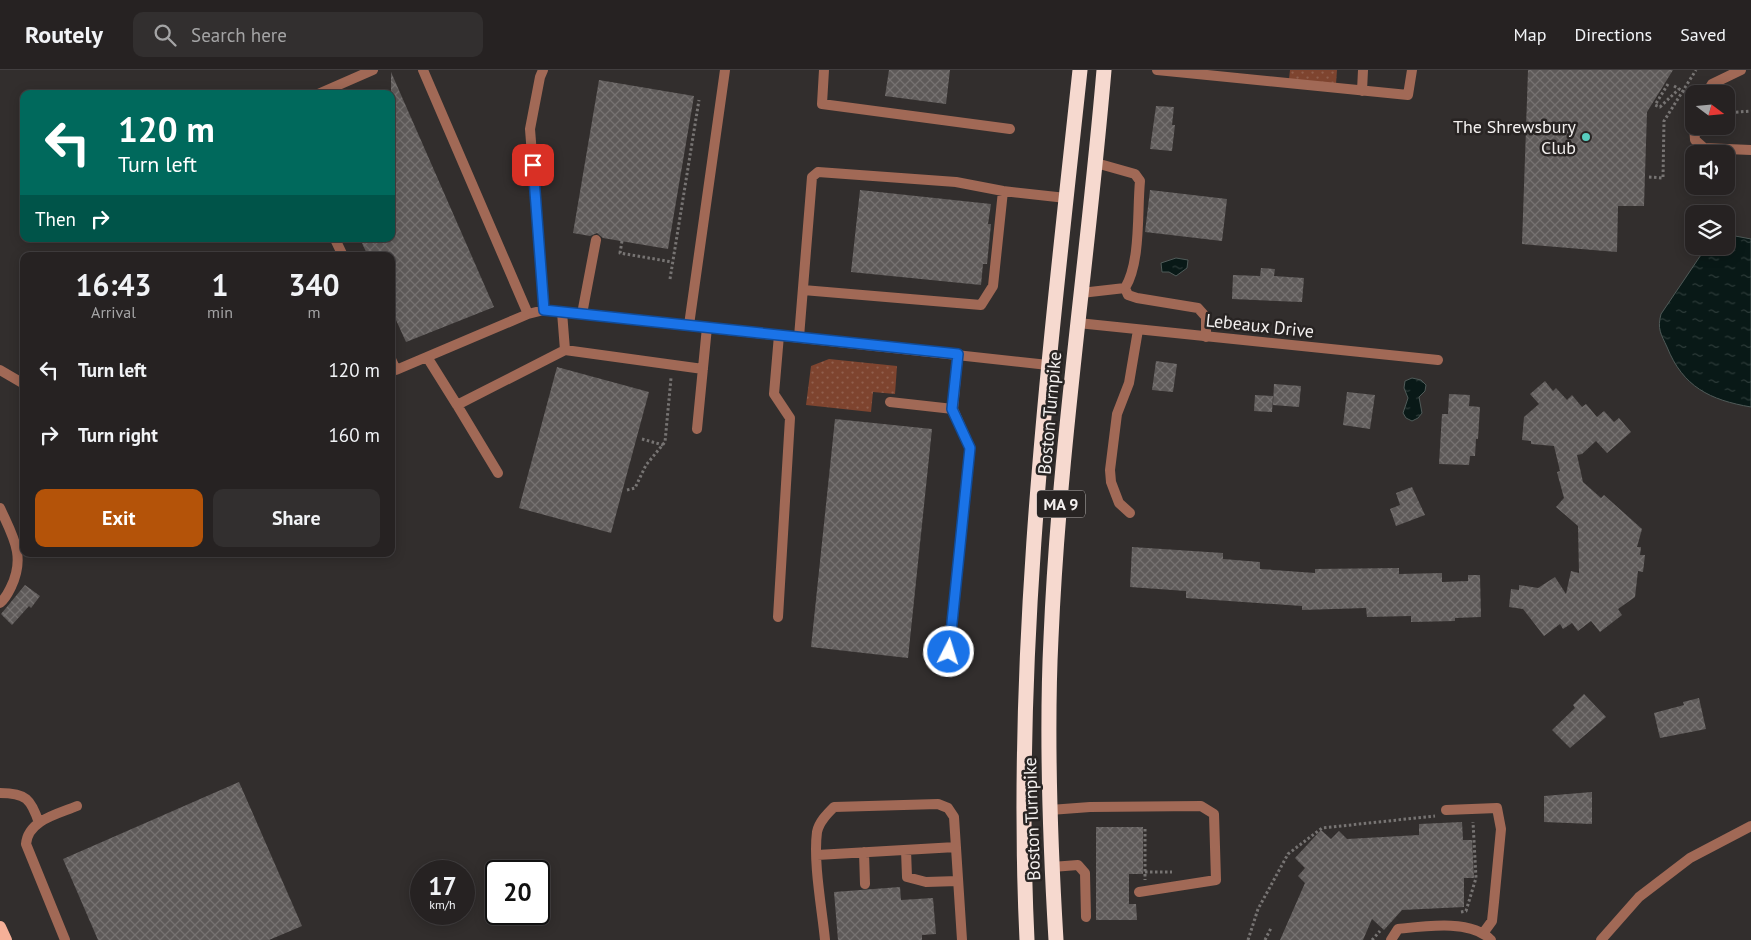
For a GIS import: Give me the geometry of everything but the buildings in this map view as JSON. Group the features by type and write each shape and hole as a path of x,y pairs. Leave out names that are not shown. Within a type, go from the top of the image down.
{"highway":[{"name":"Boston Turnpike","path":"1027,940 1025,814 1028,623 1032,537 1048,365 1080,70"},
{"name":"Boston Turnpike","path":"1056,940 1050,810 1050,638 1078,324 1096,164 1104,70"}],"main road":[{"path":"0,926 6,940"}],"street":[{"path":"327,90 373,70"},
{"path":"423,70 528,314"},
{"path":"543,70 530,129 544,310"},
{"path":"689,325 725,70"},
{"path":"824,70 822,104 1010,129"},
{"path":"1157,70 1408,95 1412,70"},
{"path":"1362,91 1363,70"},
{"path":"1711,85 1741,70"},
{"path":"1695,135 1695,140 1704,148 1751,150"},
{"path":"1081,293 1125,288 1131,279 1134,264 1140,181 1135,174 1096,164"},
{"path":"799,337 812,178 818,172 956,182 1003,191 1066,198"},
{"path":"803,290 981,305 993,286 1003,191"},
{"path":"582,314 596,240"},
{"path":"1125,288 1128,295 1137,298 1198,308 1206,317 1206,337"},
{"path":"395,368 396,370 528,314 544,310 1048,365"},
{"path":"562,312 565,350"},
{"name":"Lebeaux Drive","path":"1078,324 1438,360"},
{"path":"697,429 707,327"},
{"path":"1130,513 1117,498 1110,482 1110,470 1117,414 1129,383 1138,330"},
{"path":"778,617 790,418 774,394 779,335"},
{"path":"457,405 565,350 703,369"},
{"path":"949,652 970,448 952,409 958,354"},
{"path":"427,357 498,473"},
{"path":"0,370 20,382"},
{"path":"890,402 952,409"},
{"path":"0,508 16,544 19,571 6,598 0,603"},
{"path":"0,794 18,795 28,800 39,823"},
{"path":"825,940 817,855 817,831 824,818 834,807 938,804 948,808 954,816 962,940"},
{"path":"66,940 26,849 29,832 39,823 77,806"},
{"path":"1050,810 1090,807 1201,806 1214,814 1216,880 1142,891"},
{"path":"1391,940 1398,929 1440,924 1488,936 1492,921 1501,829 1496,808 1446,810"},
{"path":"1601,940 1639,897 1684,863 1751,826"},
{"path":"817,855 956,847"},
{"path":"906,850 907,877 926,882 958,880"},
{"path":"864,852 865,884"},
{"path":"1052,867 1078,865 1085,873 1086,917"}],"path":[{"path":"1649,177 1663,178 1664,121 1681,90 1696,70"},
{"path":"1668,84 1655,105 1660,108 1681,90"},
{"path":"1674,86 1685,92"},
{"path":"670,279 699,100"},
{"path":"1735,113 1751,111"},
{"path":"622,241 620,253 672,262"},
{"path":"628,490 635,488 646,465 665,442 672,365"},
{"path":"642,439 663,445"},
{"path":"1456,912 1466,912 1476,878 1472,809"},
{"path":"1248,940 1258,909 1288,854 1322,828 1434,816 1446,810"},
{"path":"1142,891 1145,829"},
{"path":"1266,940 1271,928"},
{"path":"1372,940 1384,928"}],"shaded area":[{"path":"1290,70 1337,70 1336,84 1289,79"},
{"path":"829,359 897,366 895,394 873,392 871,412 806,405 811,366"}],"water":[{"path":"1735,236 1751,239 1751,407 1723,400 1690,382 1674,361 1661,335 1661,314 1701,255 1735,255"},
{"path":"1176,258 1188,260 1187,268 1176,276 1169,272 1162,272 1161,263"},
{"path":"1412,378 1421,380 1426,385 1425,391 1419,397 1422,413 1412,421 1406,418 1403,413 1408,398 1404,388 1405,381"}],"place":[{"name":"The Shrewsbury Club","path":"1586,137"}],"route":[{"path":"533,165 544,310 958,354 952,409 970,448 949,652"}]}
